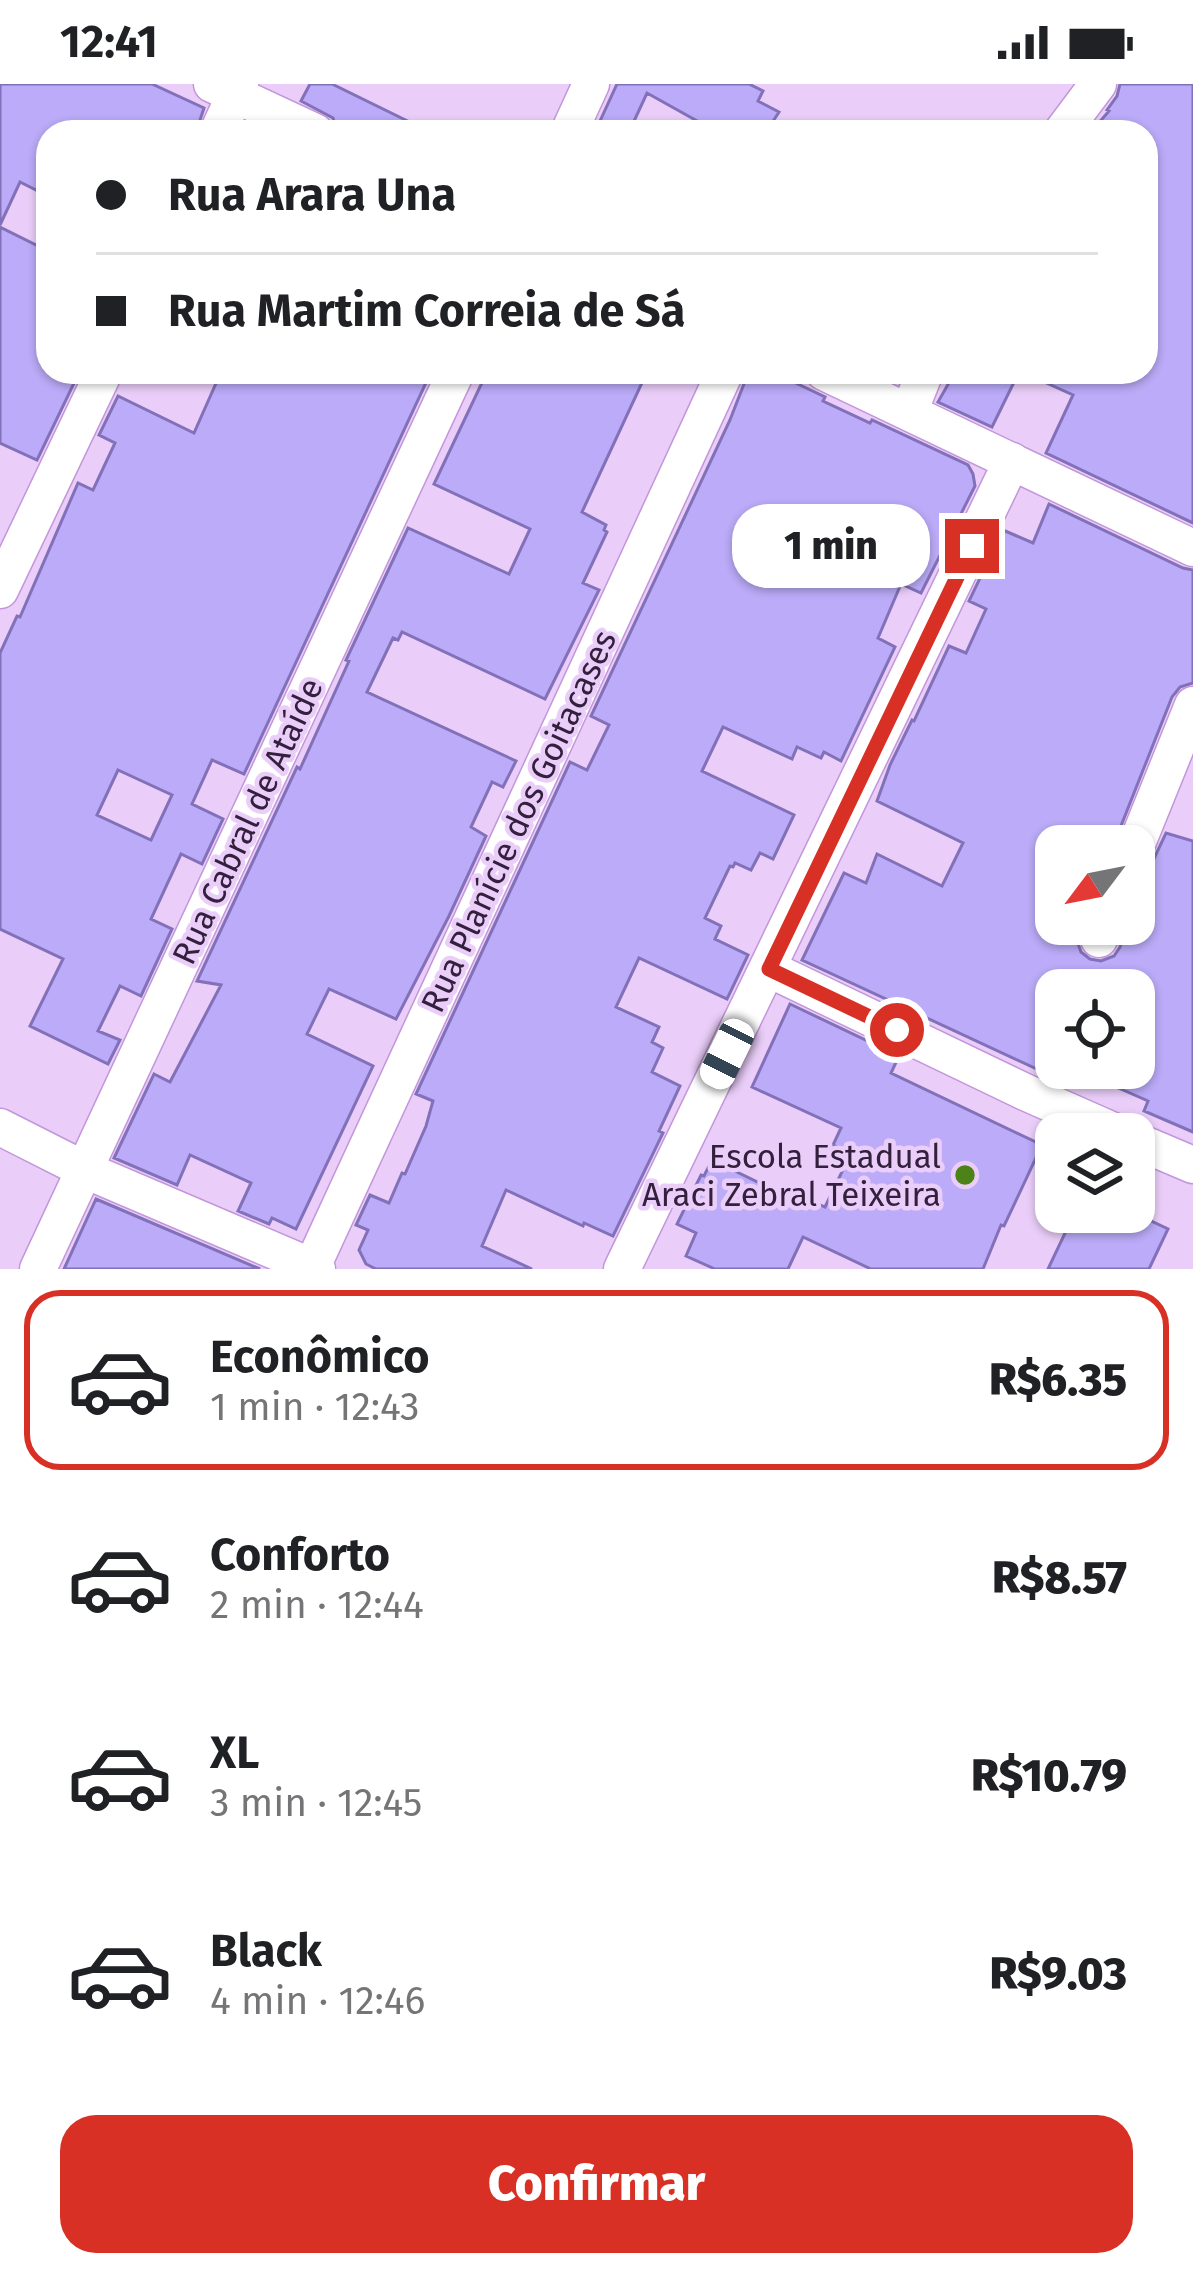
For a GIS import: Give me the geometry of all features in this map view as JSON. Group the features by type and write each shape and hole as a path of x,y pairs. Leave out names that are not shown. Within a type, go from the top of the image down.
{"street":[{"path":"574,120 591,84"},
{"path":"1071,120 1098,84"},
{"path":"221,120 230,88 292,120"},
{"path":"0,590 98,384"},
{"name":"Rua Cabral de Ataíde","path":"38,1269 450,384"},
{"name":"Rua Planície dos Goitacases","path":"313,1268 719,384"},
{"path":"849,384 1193,548"},
{"path":"908,412 921,384"},
{"path":"622,1269 1012,461"},
{"path":"1144,825 1193,705"},
{"path":"769,969 1072,1113"},
{"path":"0,1127 85,1170 313,1268"},
{"path":"1155,1149 1193,1166"}],"building":[{"path":"0,84 152,84 204,108 200,120 36,120 36,190 20,182 0,225"},
{"path":"310,84 332,84 406,120 334,120 301,101"},
{"path":"617,84 749,84 763,91 758,101 779,112 774,120 695,120 647,93 635,120 600,120"},
{"path":"1120,84 1193,84 1193,523 1046,453 1073,395 1049,384 1158,384 1158,120 1101,120"},
{"path":"0,227 36,245 36,384 74,384 37,460 0,443"},
{"path":"216,384 425,384 244,774 212,760 192,804 223,819 202,864 181,854 151,919 172,929 141,996 120,986 98,1031 120,1040 108,1064 30,1026 63,959 0,929 0,653 78,483 93,490 115,443 99,435 118,396 194,433","holes":["118,770 172,795 151,840 97,815"]},
{"path":"481,384 641,384 582,512 606,525 583,583 599,590 545,699 402,632 398,640 393,638 367,692 516,761 503,787 492,782 471,827 486,836 396,1019 329,989 307,1034 373,1066 296,1229 272,1218 269,1224 238,1211 251,1183 190,1155 177,1185 114,1158 154,1074 170,1082 221,985 197,981 297,767 300,769 408,528 509,574 530,529 434,484"},
{"path":"744,384 798,384 825,397 823,401 968,465 975,486 921,593 901,584 878,638 895,647 841,761 797,747 792,759 723,727 702,771 794,815 773,859 760,853 751,870 735,863 730,866 705,918 721,926 715,939 748,955 727,999 639,958 616,1007 659,1027 652,1042 663,1048 652,1072 680,1086 659,1131 663,1133 613,1236 506,1190 482,1246 532,1269 376,1269 366,1264 359,1250 368,1230 356,1225 370,1195 389,1203 405,1174 433,1101 416,1094 570,762 587,770 609,725 591,716"},
{"path":"948,384 1013,384 992,427 938,402"},
{"path":"1049,504 1193,570 1193,683 1180,687 1172,697 1121,825 1035,825 1035,945 1078,945 1090,959 1101,961 1114,956 1121,945 1155,945 1155,856 1166,833 1193,841 1193,1132 1144,1111 1148,1101 1121,1089 1155,1089 1155,969 1035,969 1035,1068 802,960 844,873 866,883 877,854 942,886 963,843 877,801 949,646 966,653 986,609 969,601 1003,530 1033,543"},
{"path":"790,1004 899,1056 891,1073 1035,1142 1035,1160 983,1269 871,1269 803,1237 788,1269 715,1269 686,1256 696,1233 677,1224 712,1160 797,1201 800,1196 825,1207 851,1153 833,1145 841,1128 752,1087"},
{"path":"96,1199 260,1269 64,1269"},
{"path":"1155,1223 1168,1229 1149,1269 1048,1269 1065,1233 1155,1233"}],"place":[{"name":"Escola Estadual Araci Zebral Teixeira","path":"965,1175"}],"route":[{"path":"897,1030 769,969 972,546"}]}
